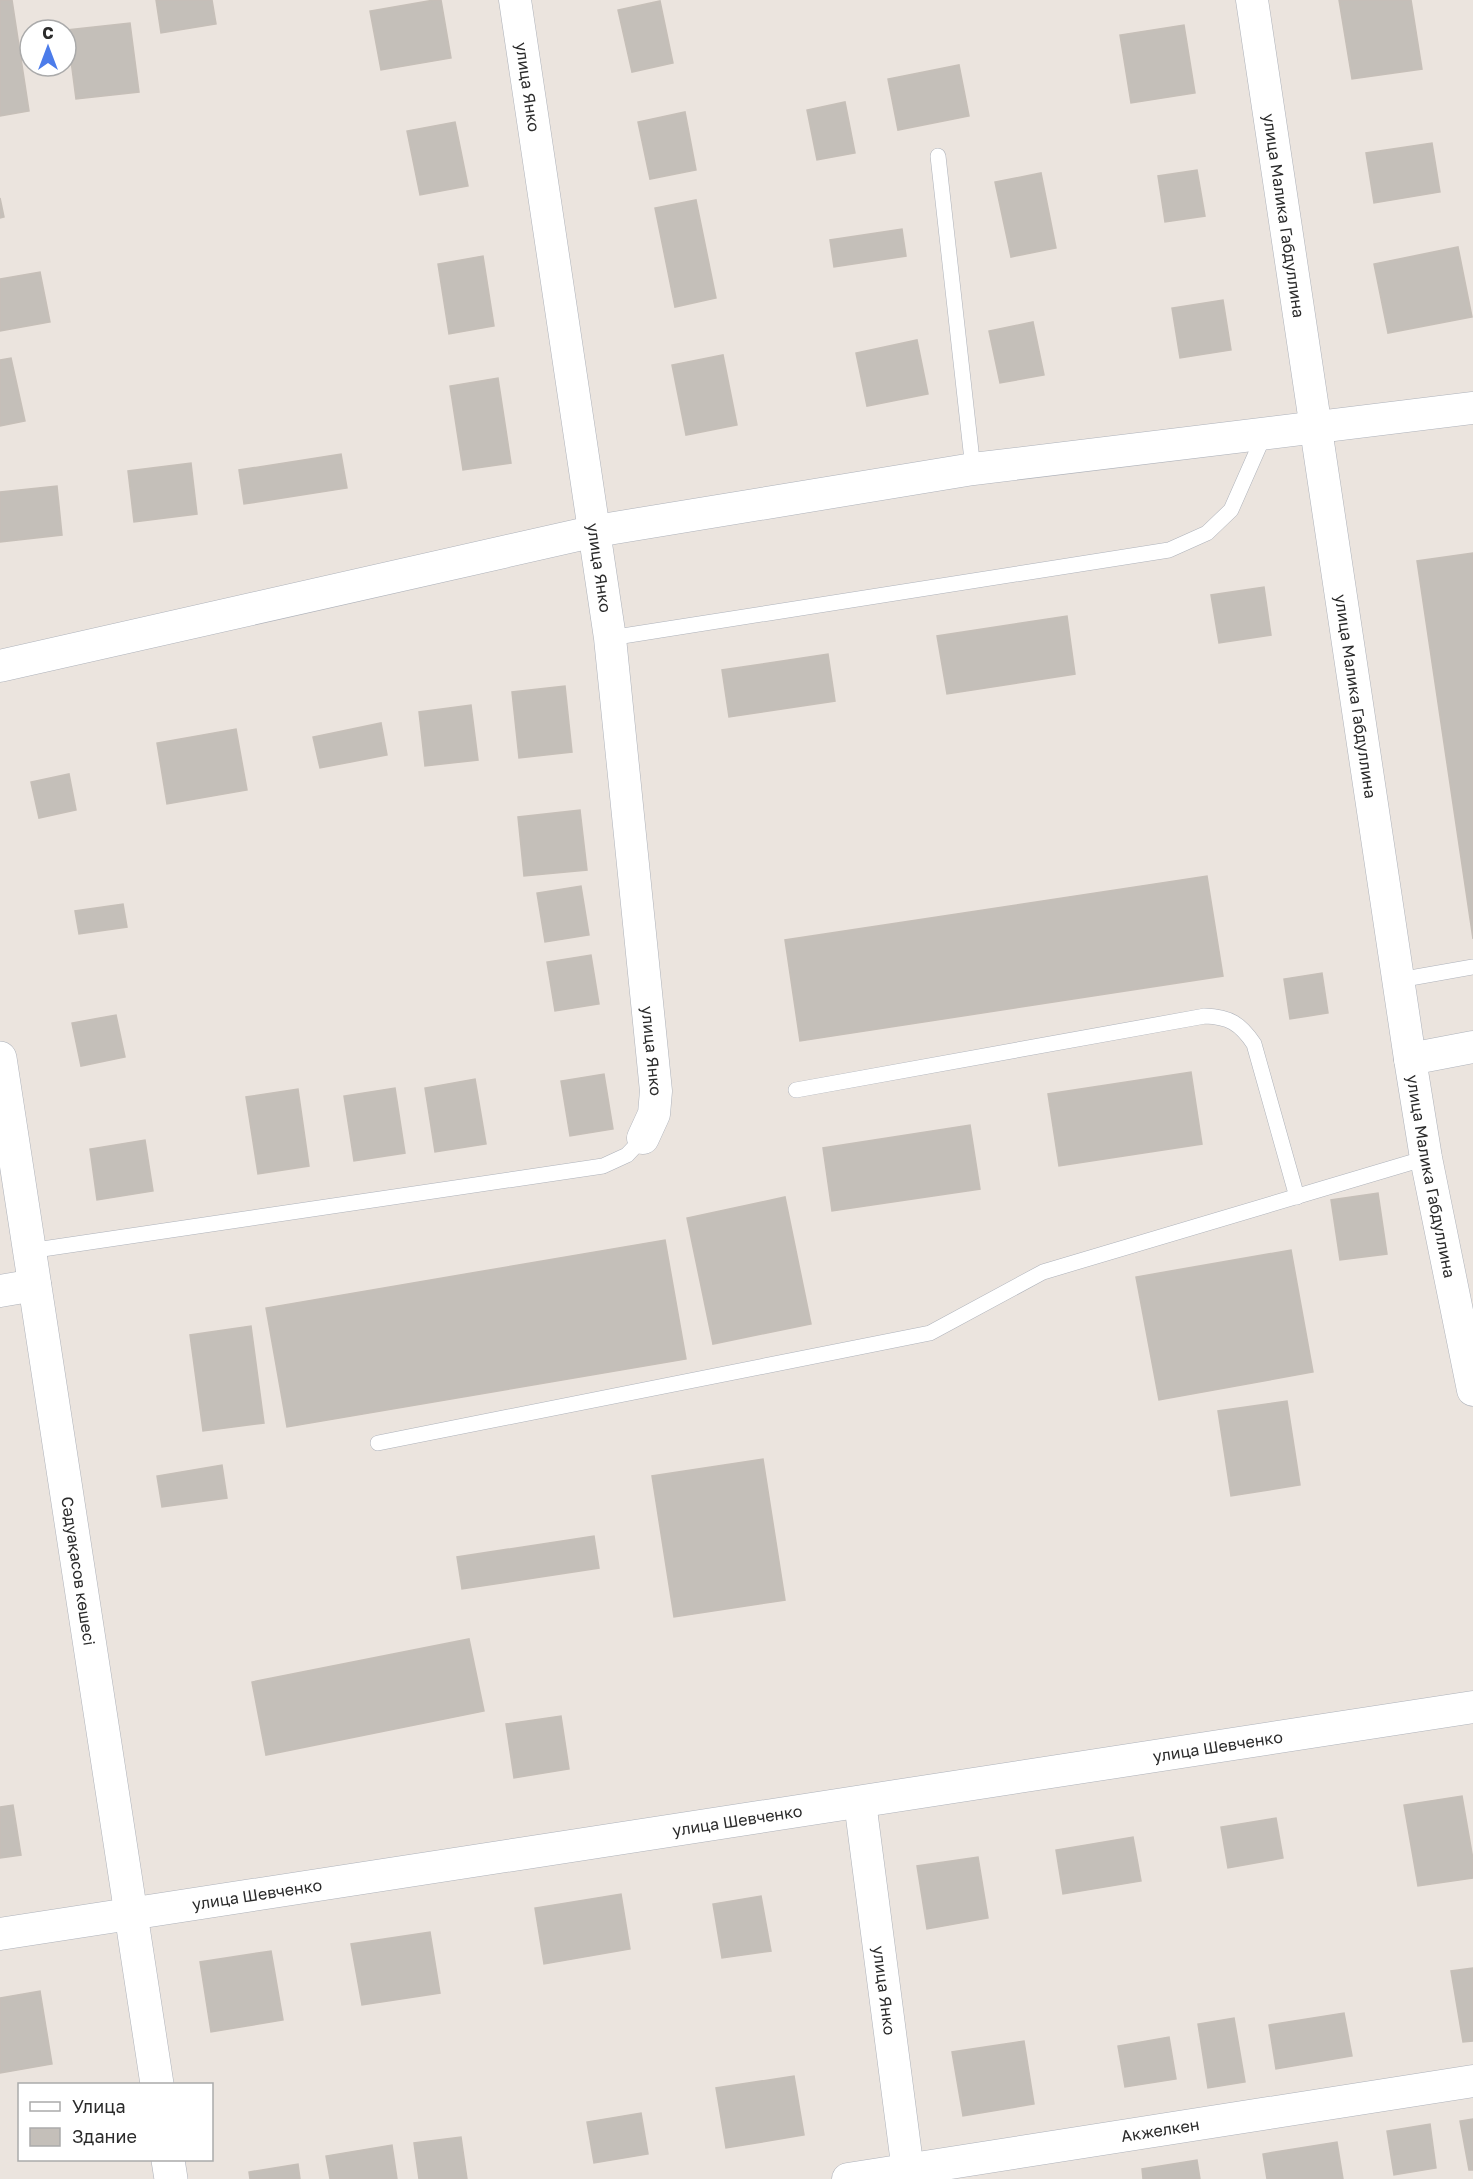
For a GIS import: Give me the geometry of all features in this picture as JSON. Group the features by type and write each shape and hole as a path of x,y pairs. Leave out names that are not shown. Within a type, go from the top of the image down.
{"street":[{"name":"улица Янко","path":"515,0 596,531 610,638 656,1091 654,1114 643,1138"},
{"name":"улица Малика Габдуллина","path":"1252,0 1410,1059 1426,1158 1473,1390"},
{"path":"0,666 596,531 973,469 1473,408"},
{"path":"1410,1059 1473,1047"},
{"name":"Сәдуақасов көшесі","path":"0,1058 157,2083"},
{"path":"0,1291 34,1285"},
{"name":"улица Шевченко","path":"0,1934 1473,1707"},
{"name":"улица Янко","path":"860,1802 909,2175"},
{"name":"Акжелкен","path":"848,2179 909,2175 1473,2080"},
{"path":"168,2161 171,2179"}],"lane":[{"path":"938,156 973,469"},
{"path":"610,638 1169,550 1207,533 1231,510 1265,433"},
{"path":"1399,980 1473,967"},
{"path":"796,1090 1204,1016 1221,1017 1234,1022 1245,1031 1254,1044 1298,1197"},
{"path":"29,1251 603,1166 627,1155 643,1138"},
{"path":"378,1443 930,1333 1043,1272 1426,1158"}],"building":[{"path":"0,0 12,0 18,39 18,78 24,78 29,111 0,116"},
{"path":"156,0 212,0 216,24 161,33"},
{"path":"441,0 451,58 381,70 370,11"},
{"path":"1339,0 1411,0 1422,69 1352,79"},
{"path":"660,1 673,63 632,72 618,10"},
{"path":"130,23 139,92 76,99 73,78 78,78 78,29"},
{"path":"1184,25 1195,93 1131,103 1120,35"},
{"path":"959,65 969,116 898,130 888,79"},
{"path":"845,102 855,153 817,160 807,110"},
{"path":"685,112 696,170 650,179 638,122"},
{"path":"455,122 468,186 420,195 407,131"},
{"path":"1432,143 1440,192 1374,203 1366,153"},
{"path":"1197,170 1205,216 1165,222 1158,176"},
{"path":"1041,173 1056,248 1011,257 995,182"},
{"path":"0,198 4,217 0,218"},
{"path":"696,200 716,298 675,307 655,208"},
{"path":"902,229 906,256 834,267 830,240"},
{"path":"1458,247 1472,317 1388,333 1374,264"},
{"path":"483,256 494,326 449,334 438,264"},
{"path":"40,272 50,322 0,331 0,279"},
{"path":"1223,300 1231,350 1180,358 1172,308"},
{"path":"1033,322 1044,375 1000,383 989,331"},
{"path":"917,340 928,394 867,406 856,353"},
{"path":"723,355 737,425 686,435 672,365"},
{"path":"11,358 25,421 0,426 0,360"},
{"path":"498,378 511,463 463,470 450,386"},
{"path":"341,454 347,488 244,504 239,470"},
{"path":"191,463 197,514 134,522 128,471"},
{"path":"57,486 62,535 0,542 0,492"},
{"path":"1473,553 1473,939 1417,561"},
{"path":"1264,587 1271,635 1219,643 1211,595"},
{"path":"1067,616 1075,674 947,694 937,636"},
{"path":"828,654 835,701 729,717 722,670"},
{"path":"565,686 572,752 519,758 512,692"},
{"path":"471,705 478,760 425,766 419,712"},
{"path":"381,723 387,755 320,768 313,737"},
{"path":"236,729 247,790 167,804 157,743"},
{"path":"69,774 76,810 39,818 31,782"},
{"path":"580,810 587,870 524,876 518,817"},
{"path":"1207,876 1223,976 800,1041 785,940"},
{"path":"581,886 589,935 545,942 537,893"},
{"path":"123,904 127,927 79,934 75,911"},
{"path":"591,955 599,1004 555,1011 547,962"},
{"path":"1322,973 1328,1013 1290,1019 1284,979"},
{"path":"116,1015 125,1057 81,1066 72,1023"},
{"path":"1191,1072 1202,1144 1059,1166 1048,1094"},
{"path":"604,1074 613,1129 570,1136 561,1081"},
{"path":"475,1079 486,1144 435,1152 425,1088"},
{"path":"395,1088 405,1153 354,1161 344,1096"},
{"path":"298,1089 309,1166 258,1174 246,1097"},
{"path":"970,1125 980,1189 832,1211 823,1148"},
{"path":"145,1140 153,1191 97,1200 90,1149"},
{"path":"1378,1193 1387,1254 1340,1260 1331,1200"},
{"path":"785,1197 811,1324 713,1344 687,1218"},
{"path":"665,1240 686,1359 287,1427 266,1308"},
{"path":"1291,1250 1313,1372 1159,1400 1136,1277"},
{"path":"251,1326 264,1423 203,1431 190,1335"},
{"path":"1287,1401 1300,1485 1231,1496 1218,1411"},
{"path":"763,1459 785,1600 674,1617 652,1476"},
{"path":"222,1465 227,1498 162,1507 157,1476"},
{"path":"594,1536 599,1568 462,1589 457,1557"},
{"path":"469,1639 484,1711 266,1755 252,1682"},
{"path":"561,1716 569,1769 514,1778 506,1724"},
{"path":"1462,1796 1473,1859 1473,1878 1418,1886 1404,1805"},
{"path":"13,1805 21,1855 0,1858 0,1807"},
{"path":"1276,1818 1283,1858 1228,1868 1221,1827"},
{"path":"1133,1837 1141,1881 1063,1894 1056,1850"},
{"path":"978,1857 988,1918 927,1929 917,1866"},
{"path":"621,1894 630,1949 544,1964 535,1908"},
{"path":"761,1896 771,1951 722,1958 713,1904"},
{"path":"430,1932 440,1993 362,2005 351,1944"},
{"path":"271,1951 283,2020 211,2032 200,1962"},
{"path":"1473,1968 1473,2041 1463,2042 1451,1971"},
{"path":"40,1991 52,2064 0,2073 0,1998"},
{"path":"1344,2013 1352,2056 1276,2069 1269,2025"},
{"path":"1234,2018 1245,2082 1208,2088 1198,2024"},
{"path":"1169,2037 1176,2079 1125,2087 1118,2046"},
{"path":"1024,2041 1034,2104 963,2116 952,2052"},
{"path":"794,2076 804,2135 726,2148 716,2088"},
{"path":"641,2113 648,2154 594,2163 587,2122"},
{"path":"1473,2119 1473,2170 1469,2170 1460,2121"},
{"path":"1430,2124 1436,2168 1394,2175 1387,2131"},
{"path":"461,2137 467,2179 419,2179 414,2143"},
{"path":"1337,2142 1343,2179 1267,2179 1263,2154"},
{"path":"392,2145 397,2179 330,2179 326,2156"},
{"path":"1197,2160 1200,2179 1143,2179 1142,2169"},
{"path":"298,2164 300,2179 250,2179 249,2172"}]}
